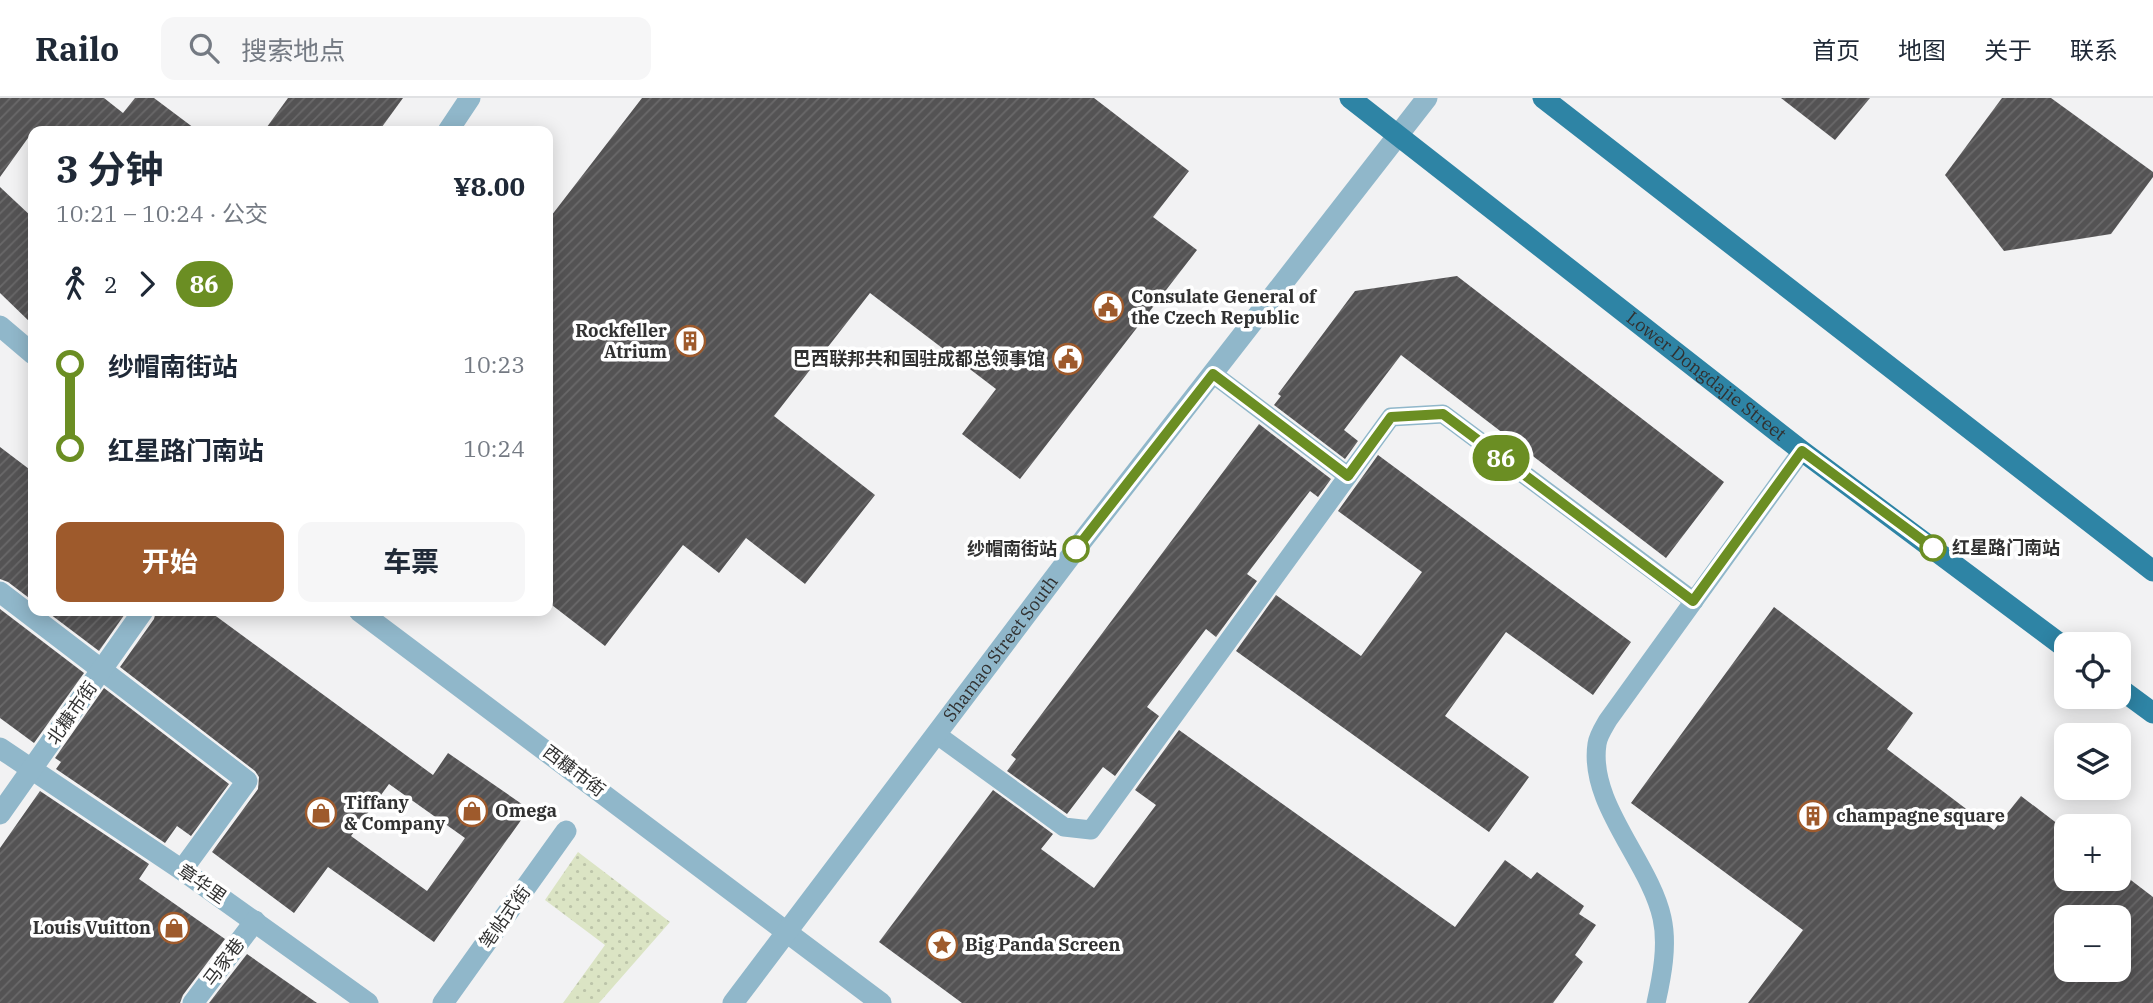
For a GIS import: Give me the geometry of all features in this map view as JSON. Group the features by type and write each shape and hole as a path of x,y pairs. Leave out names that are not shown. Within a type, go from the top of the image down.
{"main road":[{"name":"Lower Dongdajie Street","path":"1350,98 1802,451 2054,639"},
{"path":"1543,98 2153,571"},
{"path":"2131,697 2153,713"}],"street":[{"path":"451,126 470,98"},
{"name":"Shamao Street South","path":"733,1003 1076,549 1427,98"},
{"path":"0,326 28,350"},
{"path":"0,592 28,613"},
{"path":"31,616 247,781 182,870"},
{"name":"北糠市街","path":"0,814 140,616"},
{"name":"西糠市街","path":"366,616 881,1003"},
{"name":"章华里","path":"0,748 182,870 368,1003"},
{"name":"笔帖式街","path":"443,1003 566,831"},
{"name":"马家巷","path":"193,1003 255,921"}],"lane":[{"path":"1213,374 1348,476"},
{"path":"936,734 1063,827 1091,830 1391,417 1443,414 1693,601"},
{"path":"1656,1003 1664,950 1663,920 1655,894 1608,804 1596,765 1597,742 1608,720 1802,451"}],"green space":[{"path":"578,852 670,922 599,1003 563,1003 605,945 545,900"}],"building":[{"path":"0,98 104,98 123,113 135,98 154,98 191,126 28,126 28,138 0,177"},
{"path":"288,98 403,98 383,126 268,126"},
{"name":"Rockfeller Atrium","path":"642,98 1094,98 1189,171 1153,217 1197,250 1020,479 962,434 996,389 870,293 774,416 875,495 805,584 746,538 719,573 683,545 605,646 553,606 553,214"},
{"path":"1781,98 1870,98 1835,140"},
{"path":"2002,98 2051,98 2153,172 2153,177 2111,234 2004,251 1945,175"},
{"path":"0,187 28,213 28,320 0,293"},
{"path":"1457,276 1724,482 1666,558 1401,355 1344,430 1358,441 1345,459 1274,405 1281,396 1278,394 1355,291"},
{"path":"1259,424 1331,479 1318,497 1310,491 1247,574 1257,581 1216,637 1206,629 1147,707 1159,716 1115,776 1103,767 1067,814 1007,771 1016,759 1011,755"},
{"path":"0,447 28,468 28,597 0,579"},
{"path":"1378,455 1631,642 1593,695 1506,632 1445,716 1529,777 1489,832 1236,651 1276,595 1361,656 1422,572 1338,511"},
{"name":"champagne square","path":"1774,607 1913,713 1887,749 1994,830 2021,796 2054,821 2054,891 2131,891 2131,880 2153,897 2153,1003 1748,1003 1803,930 1631,803"},
{"path":"0,609 84,673 34,743 0,718"},
{"path":"53,616 124,616 99,651"},
{"path":"155,616 216,616 433,775 448,753 529,809 434,942 328,867 294,913 212,852 258,789 259,777 255,771 120,667","holes":["389,784 465,838 427,891 351,836"]},
{"path":"104,688 229,784 191,836 177,826 165,843 56,769 61,762 55,758"},
{"path":"1179,730 1455,927 1505,860 1531,879 1537,872 1584,906 1579,914 1596,925 1575,955 1583,962 1553,1003 962,1003 879,942 993,790 1053,834 1041,849 1094,888 1156,805 1135,790"},
{"path":"40,791 149,864 139,879 225,939 183,995 180,1003 0,1003 0,848"},
{"path":"247,954 317,1003 209,1003"}],"bus line":[{"name":"86","path":"1076,549 1213,374 1348,476 1391,417 1443,414 1693,601 1802,451 1933,548"}],"place":[{"name":"Consulate General of the Czech Republic","path":"1108,307"},
{"name":"Rockfeller Atrium","path":"690,341"},
{"name":"巴西联邦共和国驻成都总领事馆","path":"1068,359"},
{"name":"红星路门南站","path":"1933,548"},
{"name":"纱帽南街站","path":"1076,549"},
{"name":"Omega","path":"472,811"},
{"name":"Tiffany & Company","path":"321,813"},
{"name":"champagne square","path":"1813,816"},
{"name":"Louis Vuitton","path":"174,928"},
{"name":"Big Panda Screen","path":"942,945"}]}
